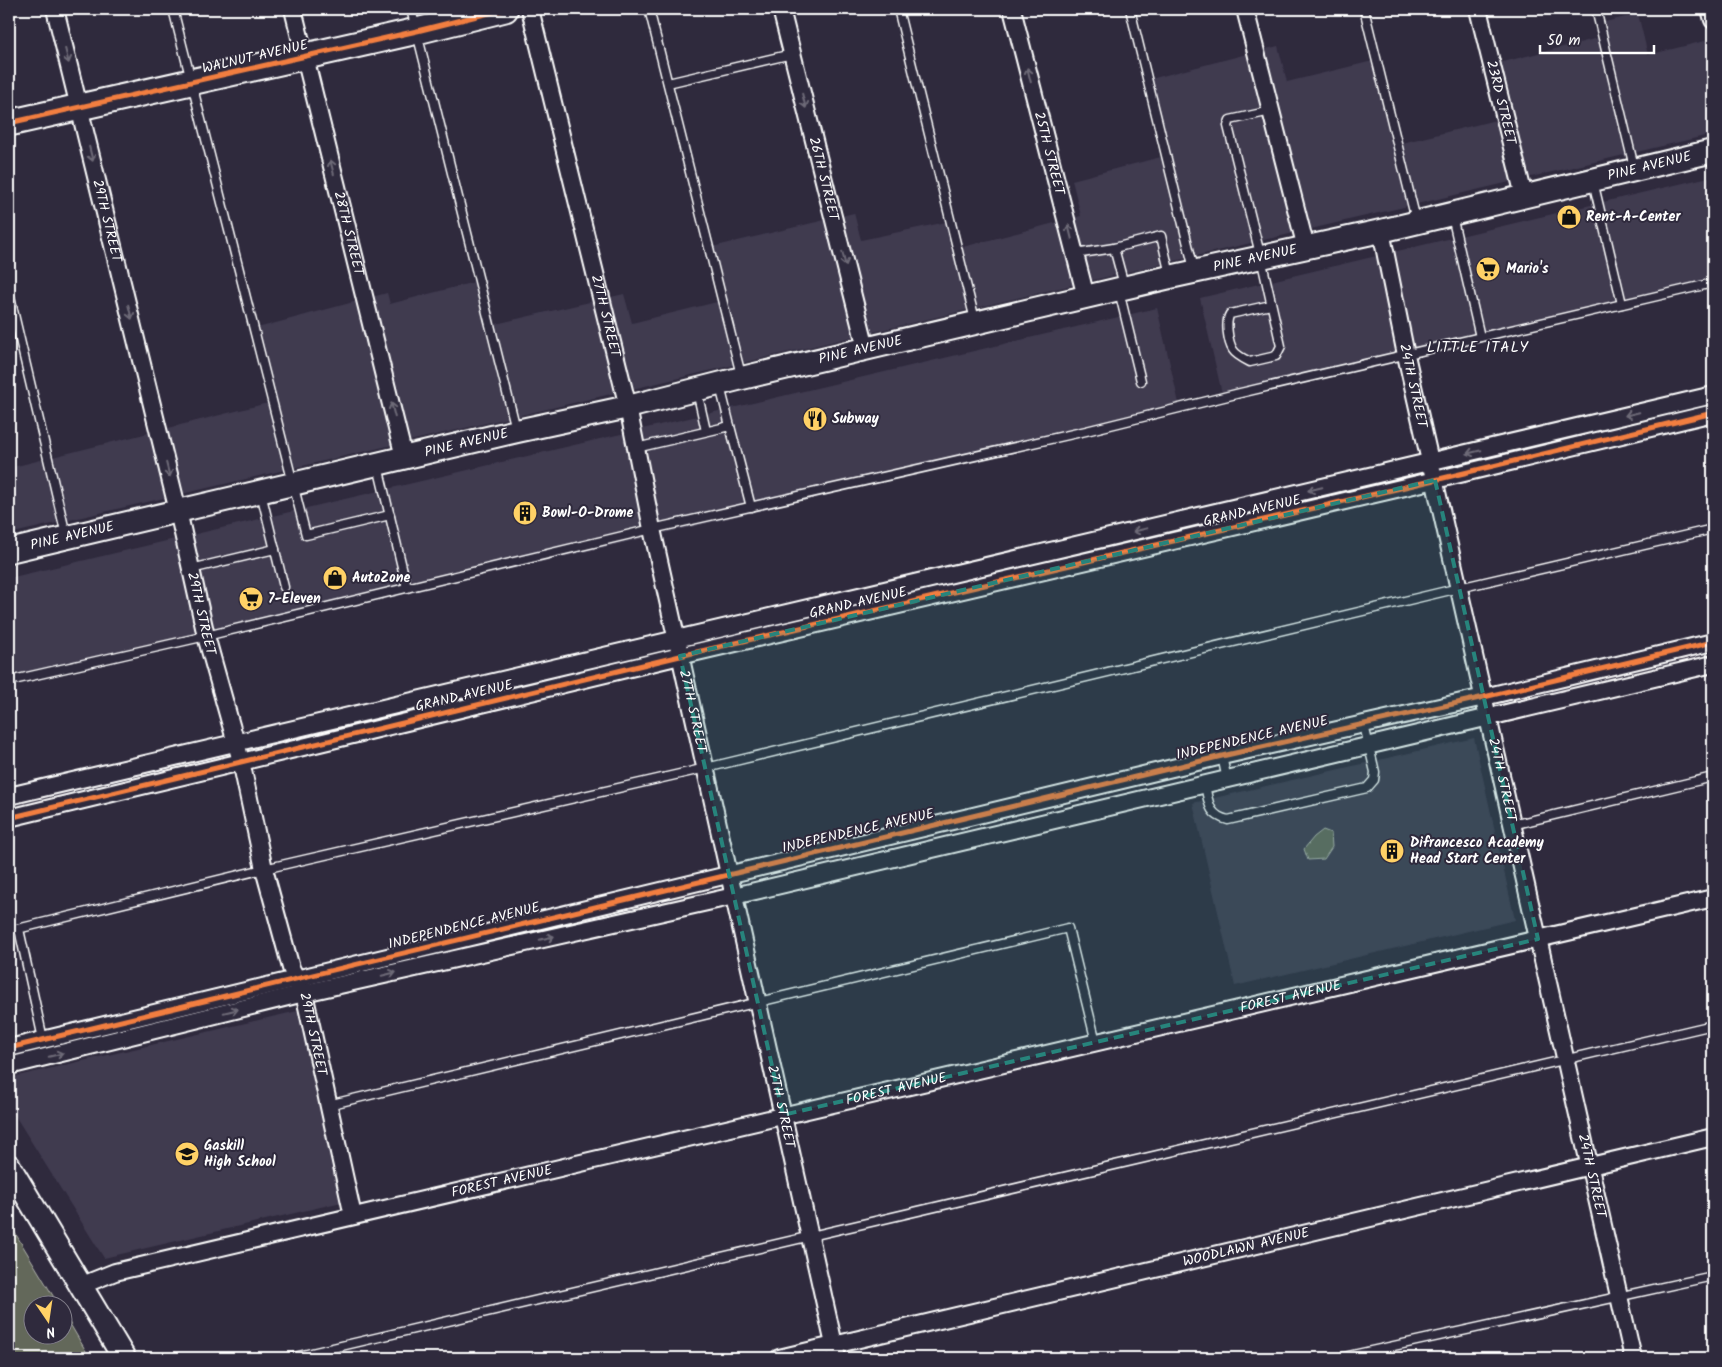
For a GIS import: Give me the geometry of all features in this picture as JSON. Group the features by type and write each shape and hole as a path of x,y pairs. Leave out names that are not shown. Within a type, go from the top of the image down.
{"main road":[{"name":"WALNUT AVENUE","path":"9,124 305,57 414,20 505,9"},
{"name":"PINE AVENUE","path":"9,551 404,457 628,407 696,389 1170,276 1262,258 1381,231 1713,151"},
{"path":"9,1166 124,1358"}],"street":[{"name":"29TH STREET","path":"55,9 178,511 206,636 241,761 264,869 291,968 304,993 353,1216"},
{"name":"28TH STREET","path":"293,9 404,457"},
{"name":"27TH STREET","path":"530,9 628,407 652,529 836,1352"},
{"name":"26TH STREET","path":"781,9 866,348"},
{"name":"25TH STREET","path":"1012,9 1086,297"},
{"path":"1245,9 1306,248"},
{"name":"23RD STREET","path":"1478,9 1524,196"},
{"path":"1710,9 1713,20"},
{"name":"24TH STREET","path":"1381,231 1406,355 1633,1358"},
{"path":"9,796 44,799 236,742 1713,395"},
{"name":"GRAND AVENUE","path":"9,818 44,799 241,761 1713,413"},
{"name":"INDEPENDENCE AVENUE","path":"9,1066 304,993 734,896 1222,756 1364,725 1713,642"},
{"name":"INDEPENDENCE AVENUE","path":"9,1048 729,874 997,822 1205,785 1713,664"},
{"name":"FOREST AVENUE","path":"80,1286 115,1272 1713,898"},
{"name":"WOODLAWN AVENUE","path":"779,1358 836,1352 1713,1137"}],"lane":[{"path":"173,9 306,535 390,515"},
{"path":"649,9 742,378"},
{"path":"898,9 976,322"},
{"path":"1130,9 1194,271"},
{"path":"1364,9 1416,222"},
{"path":"1596,9 1634,169"},
{"path":"414,20 517,431"},
{"path":"668,83 792,54"},
{"path":"1271,110 1230,120 1228,126 1262,258 1272,304 1281,346 1276,356 1250,362 1238,355 1233,349 1227,323 1228,318 1230,314 1272,304"},
{"path":"1592,179 1622,304"},
{"path":"1452,214 1480,337"},
{"path":"1075,254 1114,248 1161,236 1170,276"},
{"path":"1114,248 1141,381"},
{"path":"9,681 206,636 652,529 1713,283"},
{"path":"9,294 67,537"},
{"path":"719,384 751,507"},
{"path":"696,389 706,431"},
{"path":"1667,406 1670,424"},
{"path":"636,448 730,426"},
{"path":"377,464 407,588"},
{"path":"260,491 284,588"},
{"path":"1172,522 1176,541"},
{"path":"9,931 264,869 706,768 1713,529"},
{"path":"191,569 274,549"},
{"path":"935,578 940,596"},
{"path":"458,690 462,708"},
{"path":"1205,785 1212,812 1219,818 1235,820 1367,788 1374,780 1375,772 1364,725"},
{"path":"1222,756 1227,780"},
{"path":"1512,825 1713,777"},
{"path":"513,926 518,945"},
{"path":"328,1105 1068,928 1096,1042"},
{"path":"18,929 43,1039"},
{"path":"197,1002 201,1019"},
{"path":"138,1016 142,1033"},
{"path":"290,1358 1713,1025"},
{"path":"1339,1358 1713,1276"}],"highlighted area":[{"path":"1435,480 1538,939 783,1115 680,656"}],"shaded area":[{"path":"1638,14 1648,55 1713,39 1713,134 9,534 9,468 268,403 250,330 387,293 390,304 486,279 496,324 624,294 632,323 717,302 704,249 854,213 861,240 956,220 963,247 1081,216 1072,180 1161,157 1143,81 1278,46 1287,82 1381,59 1402,143 1496,120 1483,67 1607,36 1605,22"},
{"path":"1713,176 1713,287 1224,402 1200,298"},
{"path":"1157,308 1181,412 9,687 9,578"},
{"path":"1474,738 1515,920 1235,986 1193,803"},
{"name":"Gaskill High School","path":"302,1010 346,1201 104,1258 9,1106 9,1078"}],"green space":[{"path":"1323,830 1331,833 1332,847 1324,859 1308,860 1304,849"},
{"path":"9,1223 52,1294 22,1294 22,1344 72,1344 72,1327 90,1358 9,1358"}],"cycle path":[{"path":"9,123 417,31 505,9"},
{"path":"9,818 680,656 1435,480 1713,413"},
{"path":"9,1048 1222,756 1484,697 1713,642"}],"place":[{"name":"Rent-A-Center","path":"1569,217"},
{"name":"Mario's","path":"1488,269"},
{"name":"Subway","path":"815,419"},
{"name":"Bowl-O-Drome","path":"525,513"},
{"name":"AutoZone","path":"335,578"},
{"name":"7-Eleven","path":"251,599"},
{"name":"Difrancesco Academy Head Start Center","path":"1392,851"},
{"name":"Gaskill High School","path":"187,1154"}],"district":[{"name":"LITTLE ITALY","path":"1478,348"}]}
